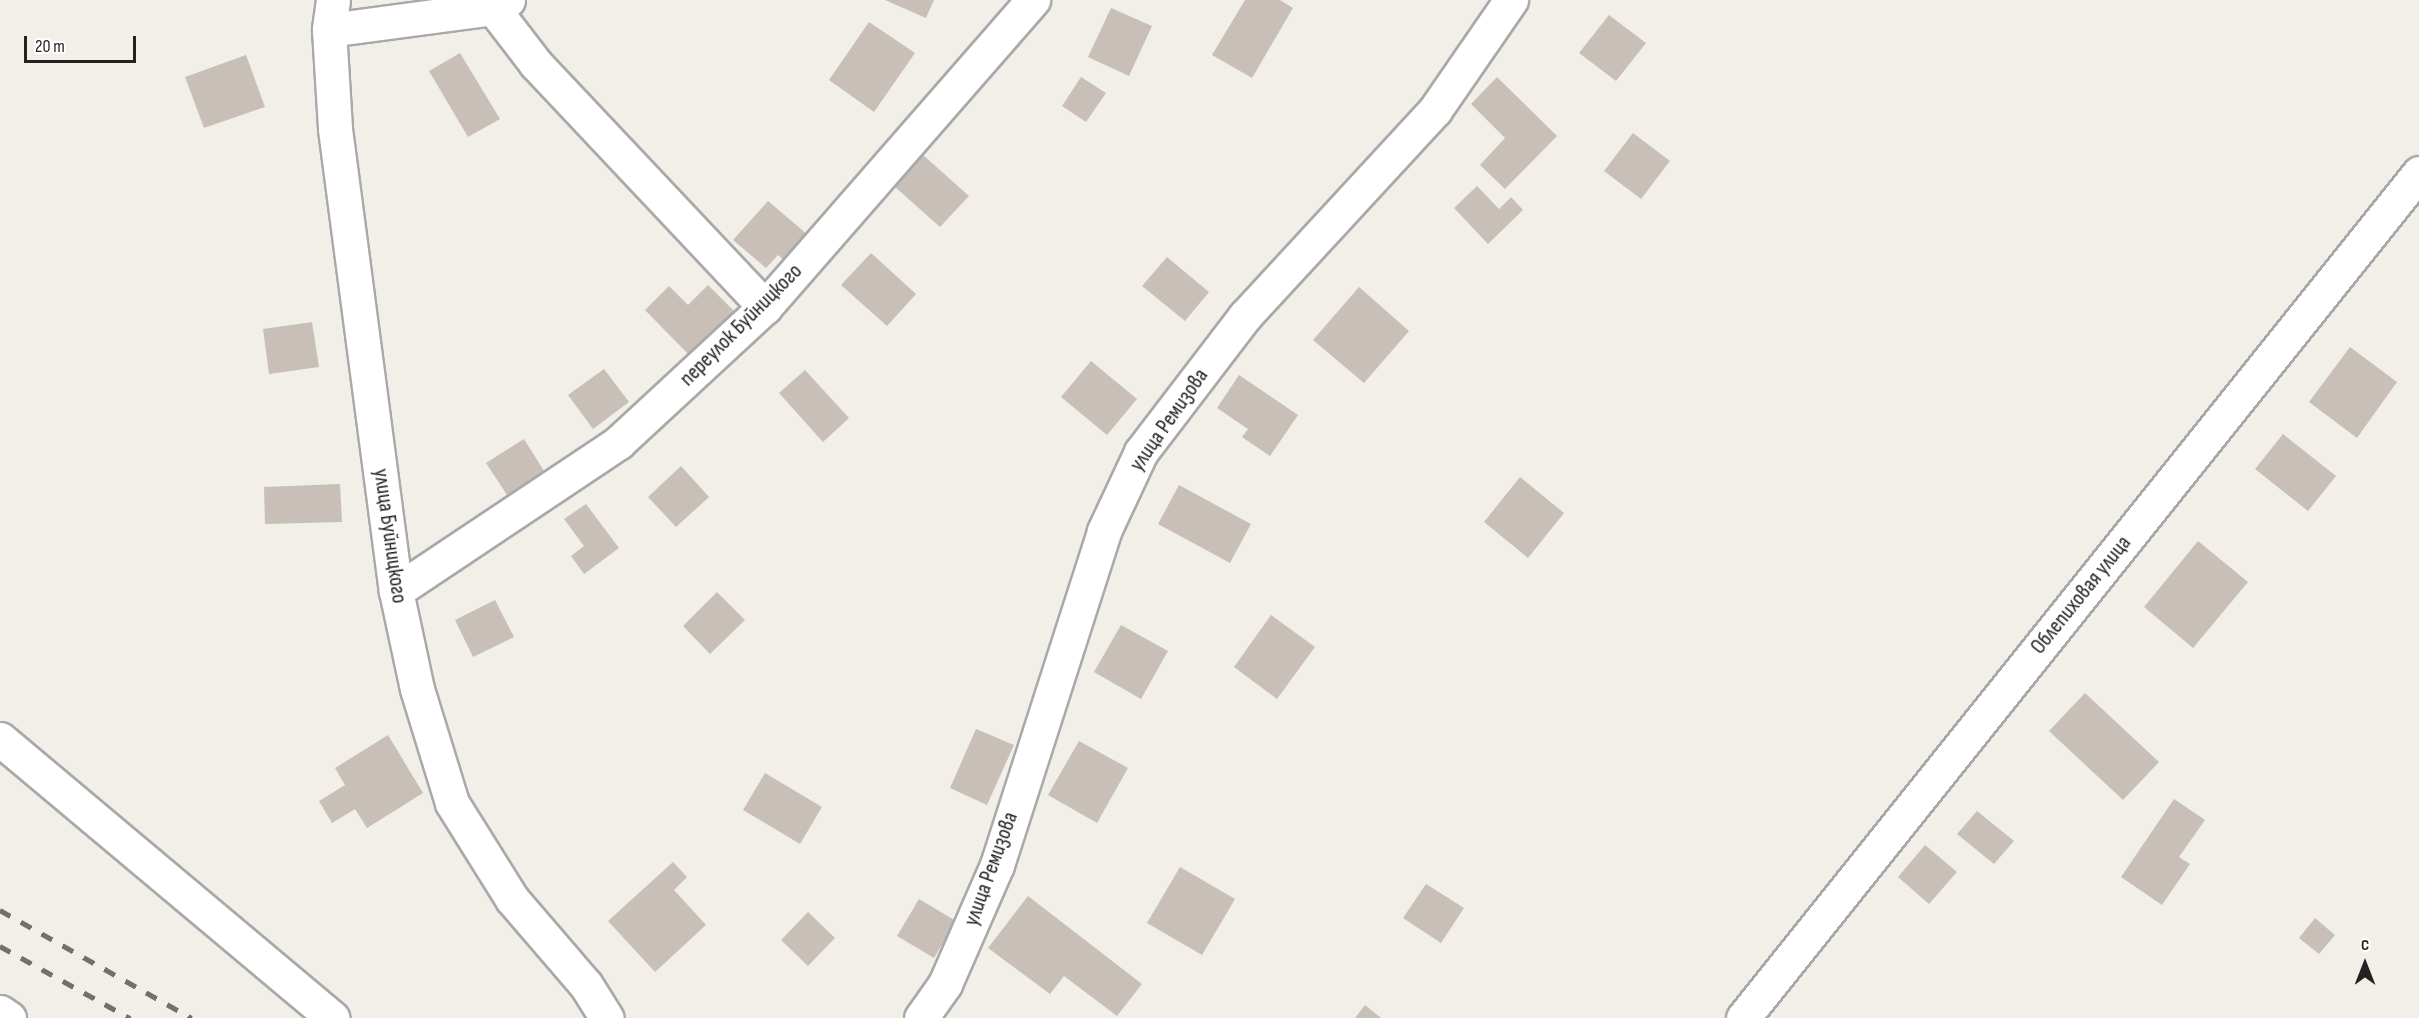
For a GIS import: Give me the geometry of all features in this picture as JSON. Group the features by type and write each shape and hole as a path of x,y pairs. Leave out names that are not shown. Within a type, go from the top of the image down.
{"street":[{"name":"переулок Буйницкого","path":"396,591 619,442 765,307 1033,0"},
{"name":"улица Ремизова","path":"921,1018 945,984 997,865 1104,531 1141,452 1245,316 1435,110 1511,0"},
{"path":"331,15 501,4 536,64 765,307"},
{"name":"улица Буйницкого","path":"331,15 335,129 396,591 417,690 452,803 512,899 586,985 607,1018"},
{"name":"Облепиховая улица","path":"1743,1018 2419,172"},
{"path":"0,740 333,1018"},
{"path":"0,1012 9,1018"}],"building":[{"path":"885,0 934,0 926,18"},
{"path":"1245,0 1280,0 1293,8 1252,78 1212,55"},
{"path":"1111,8 1152,26 1129,76 1088,57"},
{"path":"1609,15 1646,43 1616,81 1579,53"},
{"path":"869,22 915,53 874,112 829,80"},
{"path":"460,53 500,119 468,137 429,71"},
{"path":"246,55 265,107 204,128 185,77"},
{"path":"1081,77 1106,93 1086,122 1062,106"},
{"path":"1497,77 1557,136 1505,189 1480,165 1505,138 1471,104"},
{"path":"1633,133 1670,161 1641,199 1604,171"},
{"path":"923,155 969,196 940,227 894,186"},
{"path":"1477,186 1499,209 1511,197 1523,210 1488,244 1454,208"},
{"path":"768,201 808,235 785,261 778,255 766,268 733,240"},
{"path":"871,253 916,294 887,326 841,285"},
{"path":"1167,257 1209,292 1185,321 1142,286"},
{"path":"708,285 734,311 689,355 645,310 669,286 688,305"},
{"path":"1359,287 1409,331 1364,383 1313,340"},
{"path":"312,322 319,367 269,374 263,329"},
{"path":"2350,347 2397,382 2357,438 2309,402"},
{"path":"1091,361 1137,399 1107,435 1061,397"},
{"path":"604,369 629,402 593,429 568,395"},
{"path":"805,370 849,418 823,442 779,393"},
{"path":"1239,375 1298,415 1270,456 1242,437 1248,429 1217,408"},
{"path":"2283,434 2336,476 2308,511 2255,469"},
{"path":"524,439 546,474 509,498 486,463"},
{"path":"681,466 709,497 676,527 648,497"},
{"path":"1520,477 1564,513 1528,558 1484,522"},
{"path":"340,484 342,522 265,524 264,487"},
{"path":"1179,485 1251,524 1230,563 1158,524"},
{"path":"586,504 619,548 584,574 571,556 584,546 564,519"},
{"path":"2198,541 2248,582 2193,648 2144,607"},
{"path":"717,592 745,620 710,654 683,626"},
{"path":"495,600 514,637 473,657 455,620"},
{"path":"1271,615 1315,647 1277,699 1234,667"},
{"path":"1121,625 1168,651 1141,699 1094,672"},
{"path":"2085,693 2159,762 2123,800 2049,731"},
{"path":"976,729 1014,745 987,805 950,788"},
{"path":"388,735 423,793 367,828 355,809 332,823 319,801 345,785 335,768"},
{"path":"1079,741 1128,768 1097,823 1048,795"},
{"path":"765,773 822,807 800,844 743,810"},
{"path":"2174,799 2205,820 2179,857 2190,864 2162,905 2121,877"},
{"path":"1977,811 2014,841 1994,864 1957,834"},
{"path":"1925,845 1957,872 1929,904 1898,877"},
{"path":"673,862 687,877 674,890 706,925 655,972 608,921"},
{"path":"1180,867 1235,899 1202,955 1147,923"},
{"path":"1426,884 1464,908 1441,943 1403,918"},
{"path":"1028,896 1142,984 1117,1016 1064,976 1050,994 988,948"},
{"path":"919,899 956,921 934,958 897,936"},
{"path":"808,912 835,938 808,966 781,940"},
{"path":"2315,918 2335,935 2319,954 2299,938"},
{"path":"1365,1005 1381,1018 1355,1018"}],"railway":[{"path":"0,910 192,1018"},
{"path":"0,946 130,1018"}]}
